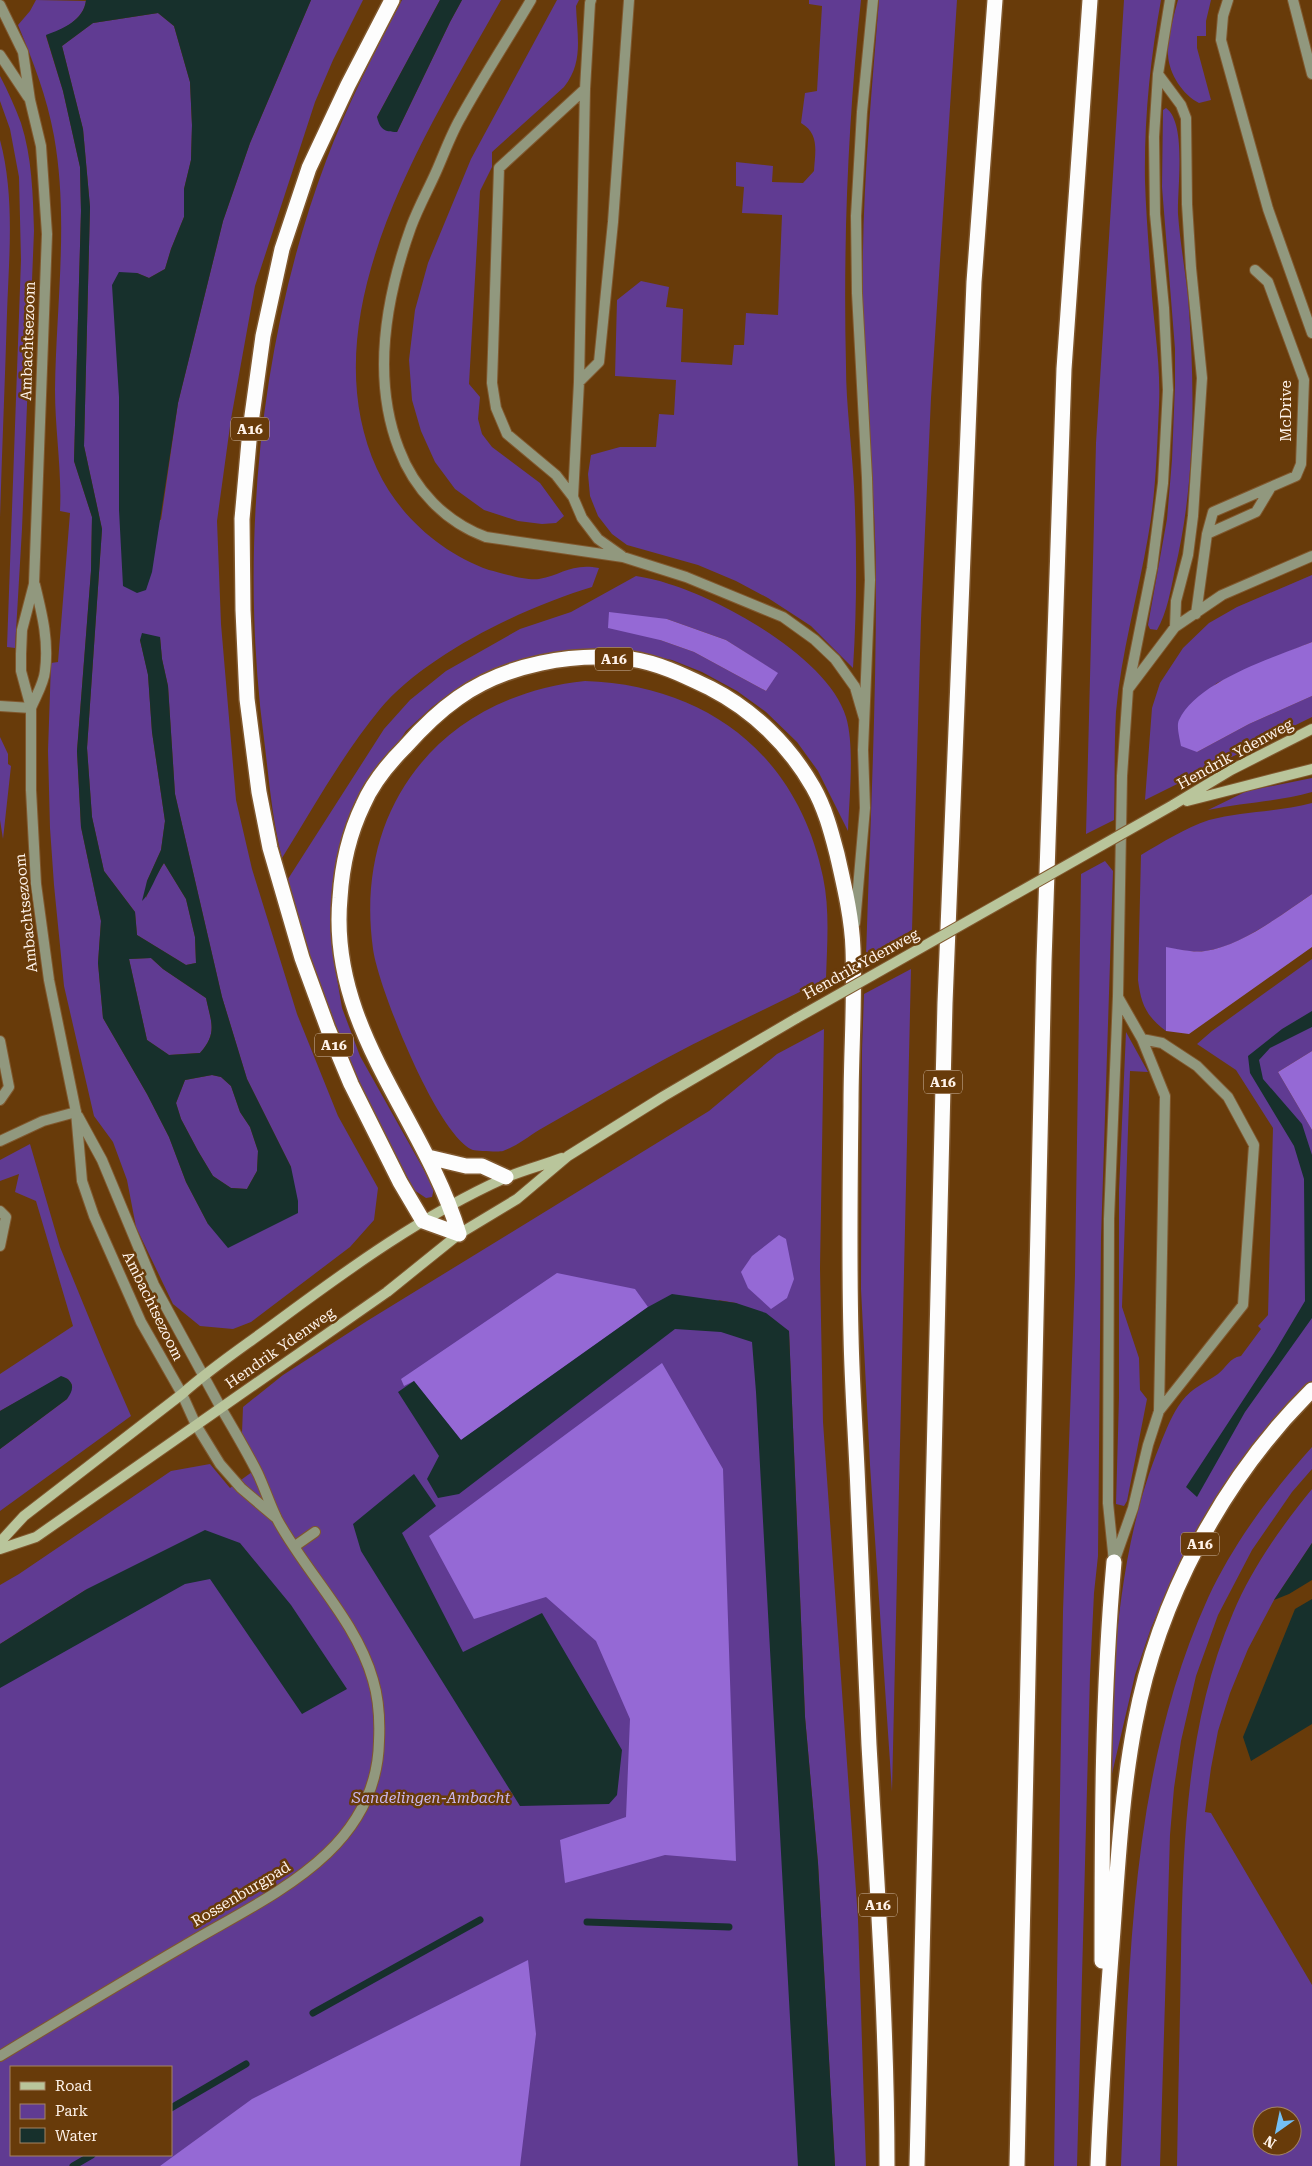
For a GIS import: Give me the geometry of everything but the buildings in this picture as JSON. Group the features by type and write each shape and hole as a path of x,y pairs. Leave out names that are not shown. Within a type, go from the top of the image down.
{"highway":[{"name":"A16","path":"392,0 348,85 309,168 282,249 263,336 250,430 242,519 243,610 247,698 259,792 278,881 302,958 347,1075 400,1182 423,1221"},
{"name":"A16","path":"917,2166 944,1003 974,282 995,0"},
{"path":"1017,2166 1044,952 1066,322 1090,0"},
{"name":"A16","path":"459,1234 451,1206 428,1157 369,1048 344,975 339,938 339,902 345,854 363,803 394,758 428,722 456,700 496,678 534,664 580,658 634,660 679,673 725,696 762,724 790,752 815,790 830,827 842,876 853,944 851,1337 864,1644 880,1928 887,2103 887,2166"},
{"path":"428,1157 466,1166 482,1166 506,1177"},
{"path":"423,1221 459,1234"},
{"name":"A16","path":"1098,2166 1121,1822 1135,1723 1150,1662 1170,1606 1186,1570 1219,1508 1292,1410 1312,1390"},
{"name":"A16","path":"1102,2086 1102,1823 1109,1622 1114,1562"}],"main road":[{"name":"Hendrik Ydenweg","path":"0,1550 36,1538 387,1292 459,1234 517,1199 568,1156 664,1096 797,1018 1174,805 1231,770 1312,729"},
{"name":"Hendrik Ydenweg","path":"1174,805 1312,769"},
{"name":"Hendrik Ydenweg","path":"0,1542 24,1516 182,1394 203,1375 340,1275 423,1221 506,1177 568,1156"}],"street":[{"name":"A16","path":"531,0 460,118 411,226 396,276 386,324 383,381 386,408 393,435 404,462 417,484 434,504 456,523 486,537 623,557 686,577 783,617 815,640 836,659 855,687 864,718"},
{"name":"A16","path":"573,497 580,382 585,89 591,0"},
{"path":"580,382 599,362 613,222 629,0"},
{"name":"A16","path":"853,944 865,808 863,750 870,580 867,478 859,343 856,216 862,112 873,0"},
{"name":"A16","path":"1114,1562 1108,1503 1109,1219 1118,996 1122,776 1128,689 1152,568 1163,483 1168,390 1164,308 1155,214 1154,120 1158,74 1170,0"},
{"path":"1228,0 1222,16 1221,40 1268,209 1312,334"},
{"path":"1293,0 1312,74"},
{"name":"Ambachtsezoom","path":"0,5 22,52 40,146 47,234 34,584 22,630 21,671 31,708 31,800 36,884 48,980 76,1112 82,1181 94,1216 142,1322 182,1394 196,1425"},
{"name":"Ambachtsezoom","path":"0,55 30,100"},
{"path":"1158,74 1181,105 1186,118 1187,204 1191,268 1202,378 1193,516 1188,554 1176,601 1175,627"},
{"name":"A16","path":"585,89 499,168 492,382 496,408 507,434 556,475 573,497 582,518 598,540 623,557"},
{"name":"McDrive","path":"1196,614 1207,534 1213,512 1296,476 1301,464 1304,380 1268,282 1254,270"},
{"path":"1207,534 1256,512 1271,487"},
{"path":"1128,689 1175,627 1222,595 1312,556"},
{"name":"Ambachtsezoom","path":"31,708 45,673 46,655 46,632 34,584"},
{"path":"0,706 31,708"},
{"name":"A16","path":"1114,1562 1133,1508 1148,1446 1159,1411 1165,1096 1142,1039 1135,1030 1118,996"},
{"name":"A16","path":"1142,1039 1162,1043 1196,1066 1228,1097 1254,1144 1243,1305 1159,1411"},
{"path":"0,1040 9,1087 0,1100"},
{"path":"0,1140 42,1121 76,1112"},
{"name":"Ambachtsezoom","path":"76,1112 102,1160 154,1285 221,1408"},
{"path":"0,1210 6,1217 0,1246"},
{"name":"Rossenburgpad","path":"0,2056 279,1891 326,1857 358,1817 376,1778 380,1715 373,1679 360,1647 325,1590 277,1519 258,1475 221,1408"},
{"name":"Rossenburgpad","path":"196,1425 220,1464 241,1488 277,1519"},
{"path":"294,1546 316,1532"}],"green space":[{"path":"36,0 86,1 77,19 66,27 46,36 63,91 80,167 81,211 74,461 92,517 91,571 77,751 81,827 101,921 98,963 103,1018 147,1094 169,1137 186,1182 208,1224 291,1167 247,1079 222,997 175,794 168,686 162,659 160,637 140,640 148,674 152,732 165,821 161,850 147,881 146,898 153,881 164,863 186,899 195,937 196,963 186,965 137,935 135,912 104,871 92,817 87,748 102,529 84,446 90,207 83,129 62,46 93,23 158,13 174,26 190,82 191,160 184,189 184,217 165,269 149,278 137,273 119,397 119,510 161,520 178,403 223,221 250,143 311,0 363,0 333,60 315,102 255,286 231,419 217,521 221,624 236,800 252,869 297,1014 338,1116 378,1188 374,1220 350,1247 251,1322 233,1329 200,1326 173,1304 136,1227 127,1180 113,1142 94,1116 64,986 50,828 48,751 51,663 58,662 70,513 60,511 55,405 61,231 61,199 58,168 48,107 18,25 30,11"},
{"path":"402,0 440,0 377,117 397,132 462,0 501,0 441,107 411,166 385,226 366,287 356,349 359,410 377,469 386,486 409,517 438,543 471,563 489,570 528,579 539,579 574,568 599,568 592,587 537,607 478,635 423,670 400,689 380,709 353,744 282,858 273,814 264,739 257,667 254,594 255,520 260,446 270,372 285,300 303,229 326,161 352,99"},
{"path":"557,0 579,0 576,6 577,58 570,78 564,87 492,152 492,167 480,191 469,384 480,397 478,419 482,434 492,447 540,483 564,516 556,523 542,524 518,521 484,510 455,489 435,462 421,431 412,400 409,360 415,310 428,263 471,159"},
{"path":"809,0 861,0 850,137 845,274 846,381 856,532 853,668 811,626 768,598 736,581 698,565 627,545 612,534 598,516 590,496 588,474 591,455 620,447 656,447 659,414 674,415 676,380 615,376 617,300 641,281 669,287 666,307 683,309 681,362 732,365 734,345 744,345 746,313 778,315 782,215 742,213 744,187 736,186 736,162 773,166 772,182 803,183 814,171 814,138 807,127 801,123 805,93 817,91 822,6 809,4"},
{"path":"879,0 957,0 931,398 921,620 912,930 866,956 874,725 876,586 874,515 865,374 863,265 867,151"},
{"path":"1124,0 1161,0 1148,90 1145,158 1152,296 1159,374 1158,438 1151,520 1118,690 1115,726 1114,820 1086,834 1096,443"},
{"path":"1178,0 1211,0 1206,21 1206,36 1197,36 1197,48 1211,100 1199,103 1193,99 1182,89 1171,69 1168,55 1169,42"},
{"path":"0,76 21,123 28,149 34,231 22,529 15,648 7,647 21,260 19,177 10,129 0,101"},
{"path":"1166,108 1173,116 1179,142 1178,214 1188,297 1192,365 1192,433 1187,502 1182,536 1168,601 1157,630 1150,629 1148,625 1167,519 1175,385 1175,349 1162,187 1163,110"},
{"path":"0,140 8,183 10,248 0,518"},
{"path":"1312,575 1312,642 1217,683 1185,712 1197,752 1249,724 1312,696 1312,717 1145,800 1152,708 1160,683 1183,648 1209,623 1237,607"},
{"path":"636,576 669,584 718,604 772,635 797,654 819,674 836,695 846,717 849,729 851,758 848,831 818,771 797,742 766,712 737,691 702,672 672,660 635,652 565,652 533,657 495,670 461,686 432,707 406,731 388,758 340,853 332,889 330,926 342,1008 360,1056 434,1188 432,1197 426,1198 414,1190 357,1081 314,976 288,879 384,729 410,700 446,671 520,629 571,612","holes":["667,619 726,640 777,673 766,691 694,652 660,640"]},
{"path":"585,681 629,686 670,696 707,713 740,735 769,762 792,795 811,834 823,877 827,915 826,979 659,1062 512,1147 503,1151 473,1150 459,1139 443,1118 427,1091 398,1026 377,968 373,949 371,897 378,849 394,805 418,767 450,735 489,709 534,691"},
{"path":"0,737 8,754 8,764 11,766 3,839 0,820"},
{"path":"1312,778 1312,792 1208,810 1247,791"},
{"path":"1312,803 1312,894 1275,920 1234,943 1201,952 1167,948 1166,1031 1149,1015 1143,1003 1138,980 1141,855 1183,831 1209,820"},
{"path":"1105,861 1113,871 1101,1238 1098,1556 1094,1593 1090,1675 1077,2166 1054,2166 1063,1611 1075,1275 1081,874"},
{"path":"151,958 163,969 206,998 212,1027 206,1046 200,1053 169,1055 147,1040 129,959"},
{"path":"1312,959 1312,1051 1278,1072 1312,1130 1312,1383 1296,1399 1199,1529 1173,1577 1151,1628 1135,1675 1111,1778 1111,1709 1120,1611 1134,1526 1150,1472 1170,1422 1182,1401 1194,1389 1218,1374 1231,1361 1241,1356 1261,1329 1258,1326 1268,1315 1273,1128 1236,1070 1197,1044 1212,1031"},
{"path":"911,969 892,1792 870,1465 861,1289 862,1051 864,994"},
{"name":"Sandelingen-Ambacht","path":"824,1029 820,1268 823,1422 858,1919 866,2166 835,2166 818,1863 805,1717 789,1331 736,1303 718,1300 773,1346 807,2166 0,2166 0,1663 87,1589 0,1644 0,1585 171,1471 210,1464 230,1488 260,1466 242,1433 243,1407 283,1375 367,1321 709,1111 777,1054"},
{"path":"1126,1032 1148,1072 1130,1071 1122,1307 1139,1358 1140,1390 1147,1399 1127,1501 1124,1506 1116,1504 1119,1397 1119,1190"},
{"path":"212,1075 221,1077 231,1086 240,1112 250,1127 258,1151 257,1171 247,1189 231,1188 213,1176 181,1119 176,1103 185,1080"},
{"path":"30,1144 60,1247 131,1416 0,1511 0,1449 67,1399 72,1385 68,1379 61,1377 0,1411 0,1374 73,1326 36,1201 15,1192 19,1174 0,1181 0,1160"},
{"path":"1312,1447 1312,1469 1292,1492 1252,1550 1218,1615 1196,1676 1181,1741 1170,1835 1160,2166 1121,2166 1131,1949 1147,1805 1162,1735 1182,1665 1218,1577 1255,1518"},
{"path":"1312,1489 1312,1543 1274,1600 1248,1649 1230,1693 1218,1731 1205,1812 1211,1813 1312,1985 1312,2166 1177,2166 1182,1911 1190,1781 1206,1696 1218,1654 1241,1596 1258,1564 1278,1533"}],"shaded area":[{"path":"609,612 667,619 726,640 778,673 766,691 694,652 660,640 608,628"},
{"path":"1312,642 1312,696 1249,724 1197,752 1181,746 1178,729 1179,720 1188,706 1202,693 1238,672"},
{"path":"1312,894 1312,947 1189,1034 1166,1031 1166,947 1196,952 1219,948 1233,943 1275,920"},
{"path":"1312,1051 1312,1130 1278,1072"},
{"path":"779,1235 786,1239 794,1279 787,1298 771,1309 748,1288 741,1272 752,1256"},
{"path":"557,1273 635,1289 648,1307 461,1440 414,1381 404,1386 401,1379"},
{"path":"662,1363 723,1469 736,1861 665,1855 565,1883 560,1840 626,1817 630,1719 596,1641 546,1597 474,1619 429,1536"},
{"path":"528,1960 536,2034 520,2166 160,2166 252,2099"}],"water":[{"path":"86,0 311,0 250,143 223,221 178,403 152,572 146,590 137,593 123,586 119,510 119,397 112,285 119,272 137,273 149,278 165,269 184,217 184,189 191,160 190,82 174,26 158,13 93,23 62,46 83,129 90,207 84,446 102,529 87,748 92,817 104,871 135,912 137,935 186,965 196,963 195,937 186,899 164,863 142,901 147,881 161,850 165,821 152,732 148,675 140,640 142,633 160,637 162,659 168,686 175,794 222,997 247,1079 291,1167 298,1201 298,1213 228,1248 208,1224 186,1182 169,1137 147,1094 103,1018 98,963 101,921 81,827 77,751 91,571 92,517 74,461 81,211 80,167 63,91 46,35 72,23 84,7","holes":["151,958 163,969 206,998 212,1027 206,1046 200,1053 169,1055 147,1040 129,959","212,1075 221,1077 231,1086 240,1112 250,1127 258,1151 257,1171 247,1189 231,1188 213,1176 181,1119 176,1103 185,1080"]},
{"path":"440,0 462,0 397,132 386,130 381,127 377,117"},
{"path":"1312,1011 1312,1027 1270,1048 1259,1060 1263,1079 1302,1124 1312,1155 1312,1318 1245,1412 1197,1497 1186,1487 1274,1353 1305,1301 1304,1179 1294,1146 1250,1073 1248,1056 1282,1029"},
{"path":"672,1294 736,1303 766,1313 789,1331 805,1717 818,1863 835,2166 798,2166 752,1342 721,1332 675,1329 459,1494 438,1498 427,1479 439,1456 398,1392 414,1381 461,1440 648,1307"},
{"path":"61,1376 69,1380 72,1385 67,1399 0,1449 0,1411"},
{"path":"414,1474 436,1506 402,1533 463,1652 542,1613 622,1750 617,1795 609,1804 520,1806 361,1551 353,1524"},
{"path":"205,1530 240,1543 291,1605 347,1689 302,1714 210,1579 185,1584 0,1688 0,1644 87,1589"},
{"path":"1312,1543 1312,1580 1289,1594 1274,1600"},
{"path":"1312,1599 1312,1724 1251,1761 1243,1737 1295,1609"}],"waterway":[{"path":"313,2013 480,1920"},
{"path":"587,1922 729,1927"},
{"path":"172,2107 246,2064"},
{"path":"73,2166 90,2156"}]}
